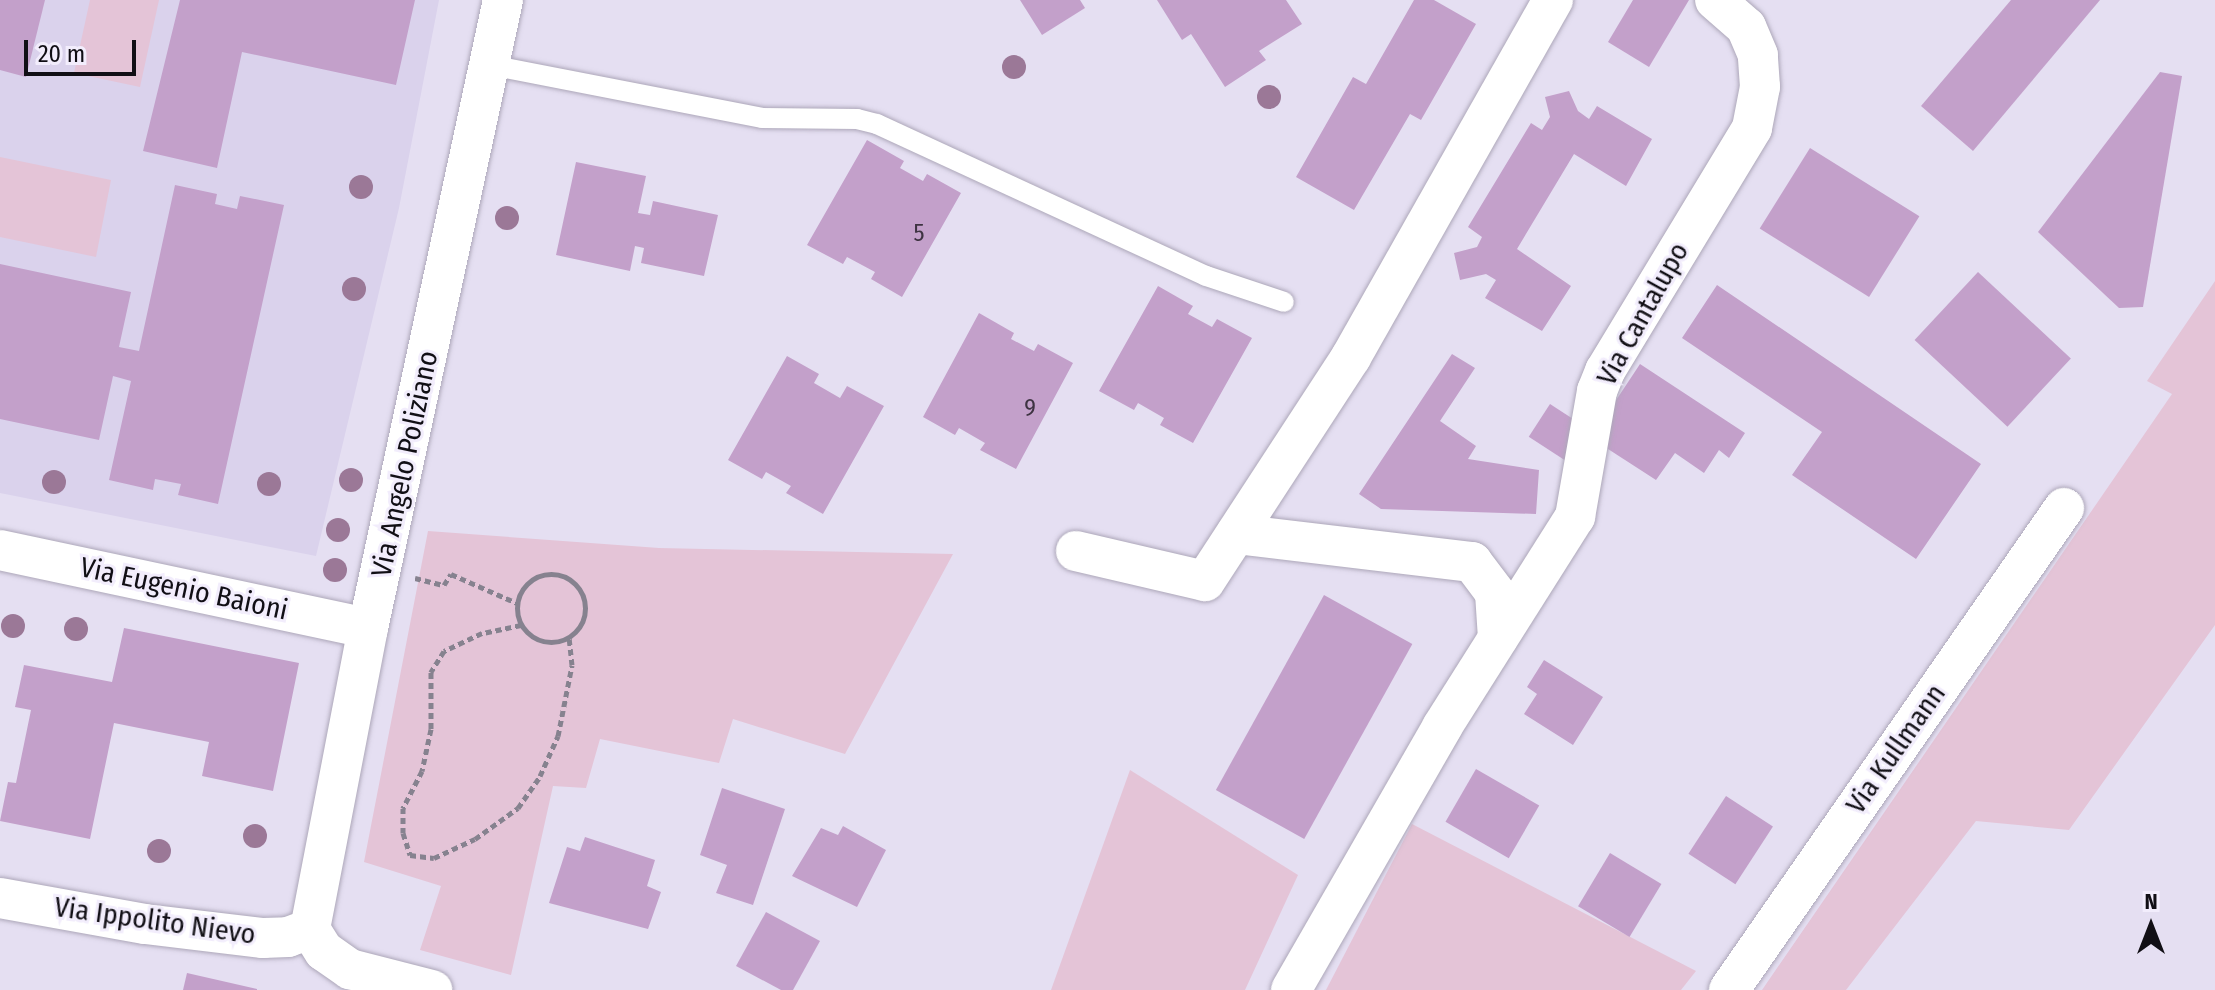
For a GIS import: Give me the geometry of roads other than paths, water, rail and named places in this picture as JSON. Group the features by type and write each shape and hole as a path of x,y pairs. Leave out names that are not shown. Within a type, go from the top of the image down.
{"street":[{"name":"Via Angelo Poliziano","path":"310,929 368,628 503,0"},
{"path":"1076,551 1205,581 1351,357 1553,0"},
{"name":"Via Cantalupo","path":"1291,990 1442,727 1575,517 1597,391 1605,371 1752,128 1760,87 1758,55 1746,27 1715,0"},
{"name":"Via Kullmann","path":"1729,990 2064,508"},
{"path":"1236,534 1472,562 1495,593 1498,638"},
{"name":"Via Eugenio Baioni","path":"0,550 368,628"},
{"name":"Via Ippolito Nievo","path":"0,898 145,924 263,938 288,937 310,929"},
{"path":"310,929 324,951 350,969 432,990"}],"lane":[{"path":"490,65 762,118 857,119 877,124 1206,276 1284,302"}]}
